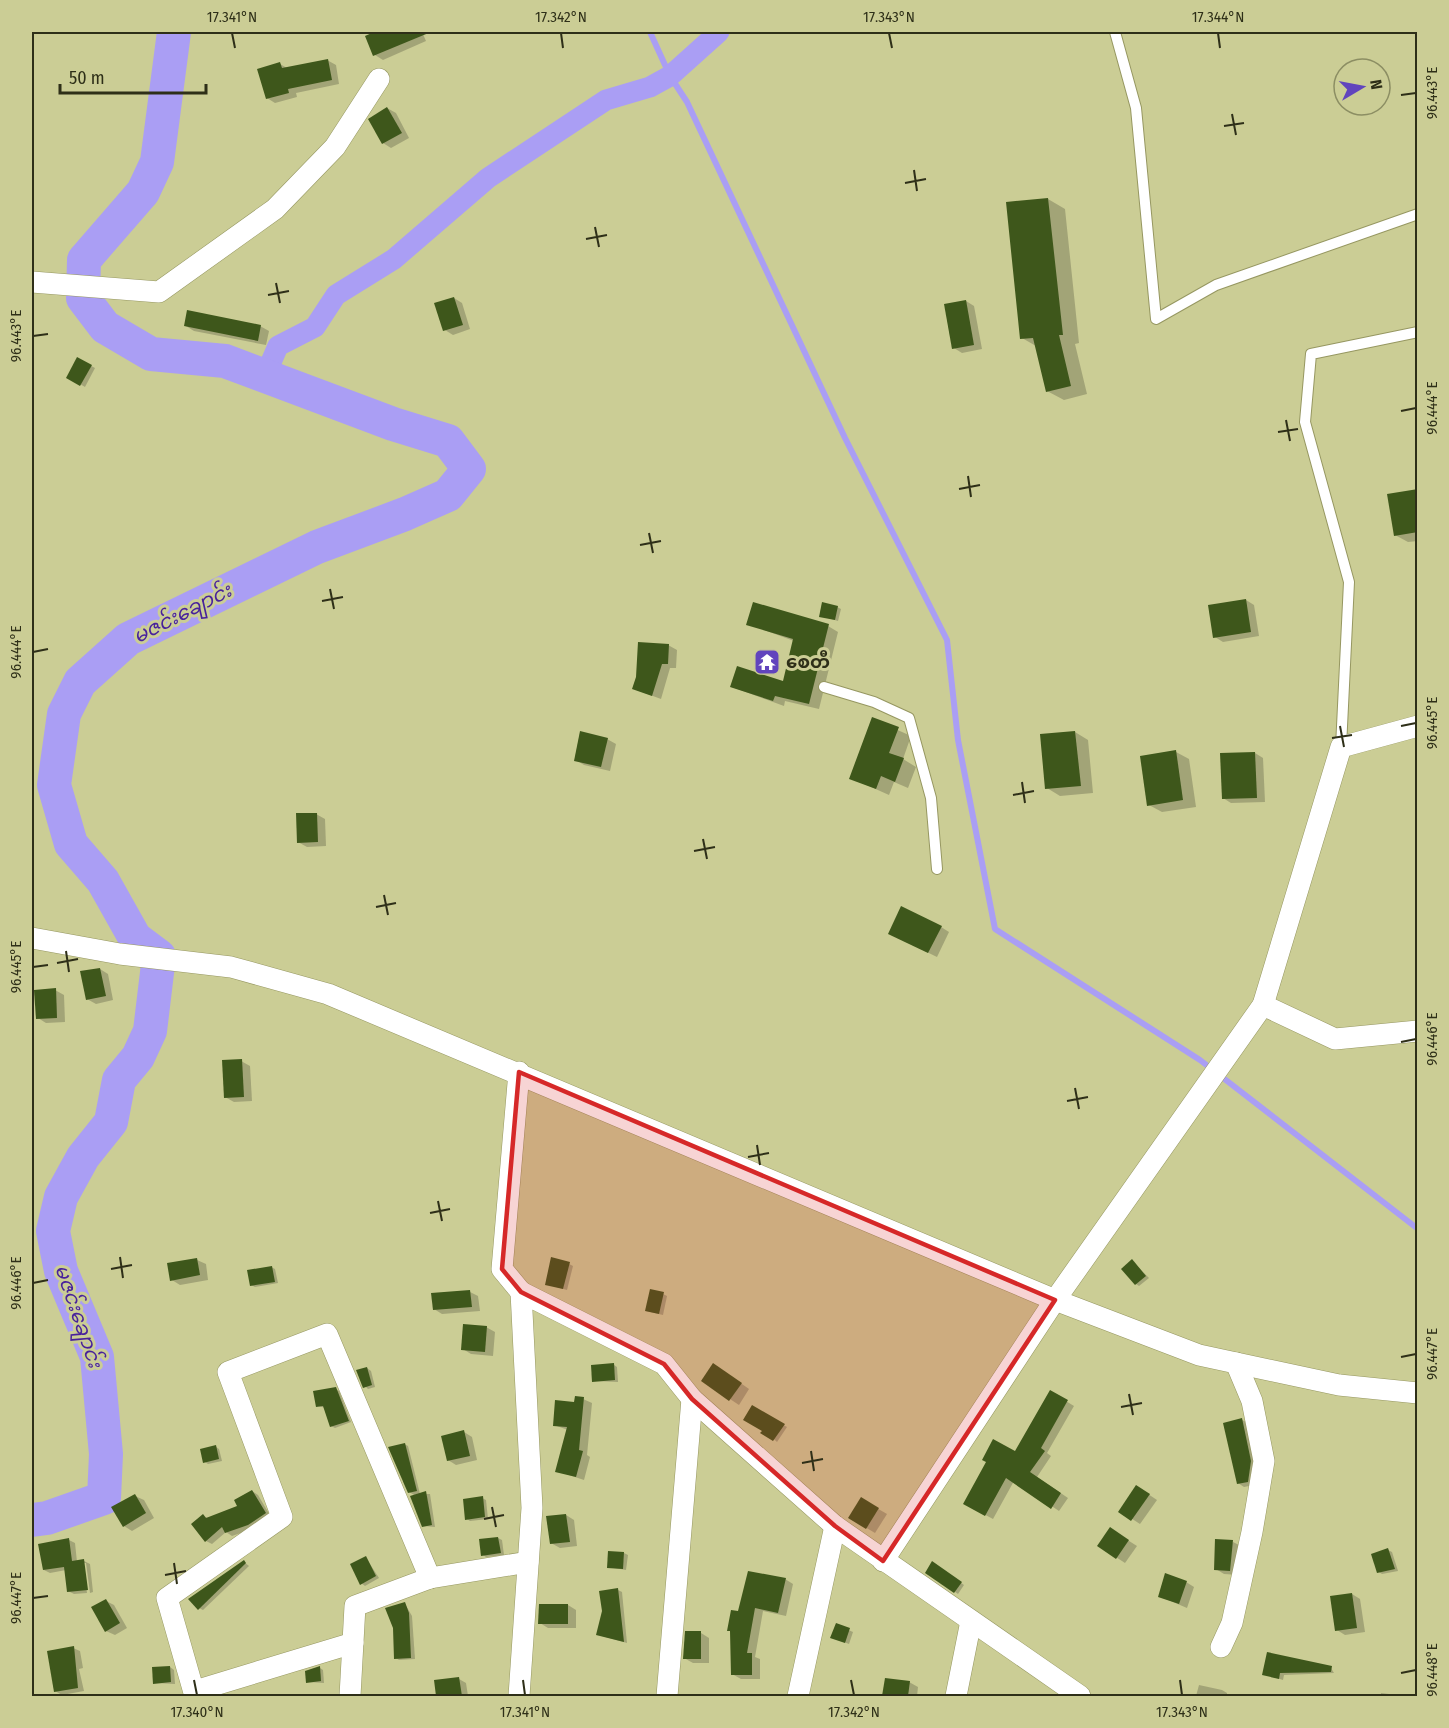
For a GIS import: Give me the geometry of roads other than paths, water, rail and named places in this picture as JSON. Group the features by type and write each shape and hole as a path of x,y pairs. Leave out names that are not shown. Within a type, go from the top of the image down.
{"street":[{"path":"32,282 159,292 275,209 334,147 379,79"},
{"path":"883,1560 1055,1300 1263,1005 1341,747 1418,726"},
{"path":"32,938 120,954 231,967 327,994 519,1072 1055,1300 1199,1355 1339,1385 1418,1394"},
{"path":"1263,1005 1335,1039 1418,1031"},
{"path":"519,1072 502,1269 521,1292 664,1364 692,1399 835,1526 1080,1696"},
{"path":"519,1696 532,1508 521,1292"},
{"path":"353,1642 195,1694 167,1598 282,1517 228,1372 327,1334 430,1578"},
{"path":"1221,1647 1234,1612 1252,1532 1264,1461 1252,1401 1236,1363"},
{"path":"667,1696 692,1399"},
{"path":"798,1696 835,1526"},
{"path":"350,1696 355,1606 430,1578 528,1562"},
{"path":"956,1696 971,1621"}],"lane":[{"path":"1115,32 1136,108 1156,319 1216,285 1418,214"},
{"path":"1341,747 1349,582 1305,422 1311,354 1418,332"},
{"path":"824,687 874,702 909,718 931,798 937,869"}],"waterway":[{"name":"မဇင်းချောင်း","path":"32,1520 47,1518 104,1498 106,1454 97,1357 61,1271 53,1231 61,1197 83,1157 111,1122 119,1080 138,1057 150,1031 159,956 135,938 103,881 71,844 54,785 64,714 80,682 128,639 317,547 448,495 469,469 448,441 393,424 225,361 151,354 105,327 83,298 84,260 143,192 157,162 174,32"},
{"path":"650,32 670,76 687,102 845,438 947,640 958,740 995,929 1200,1060 1418,1229"},
{"path":"265,376 278,346 315,327 336,295 394,259 488,178 606,100 650,87 670,76 719,32"}],"place":[{"name":"စေတီ","path":"767,662"}]}
